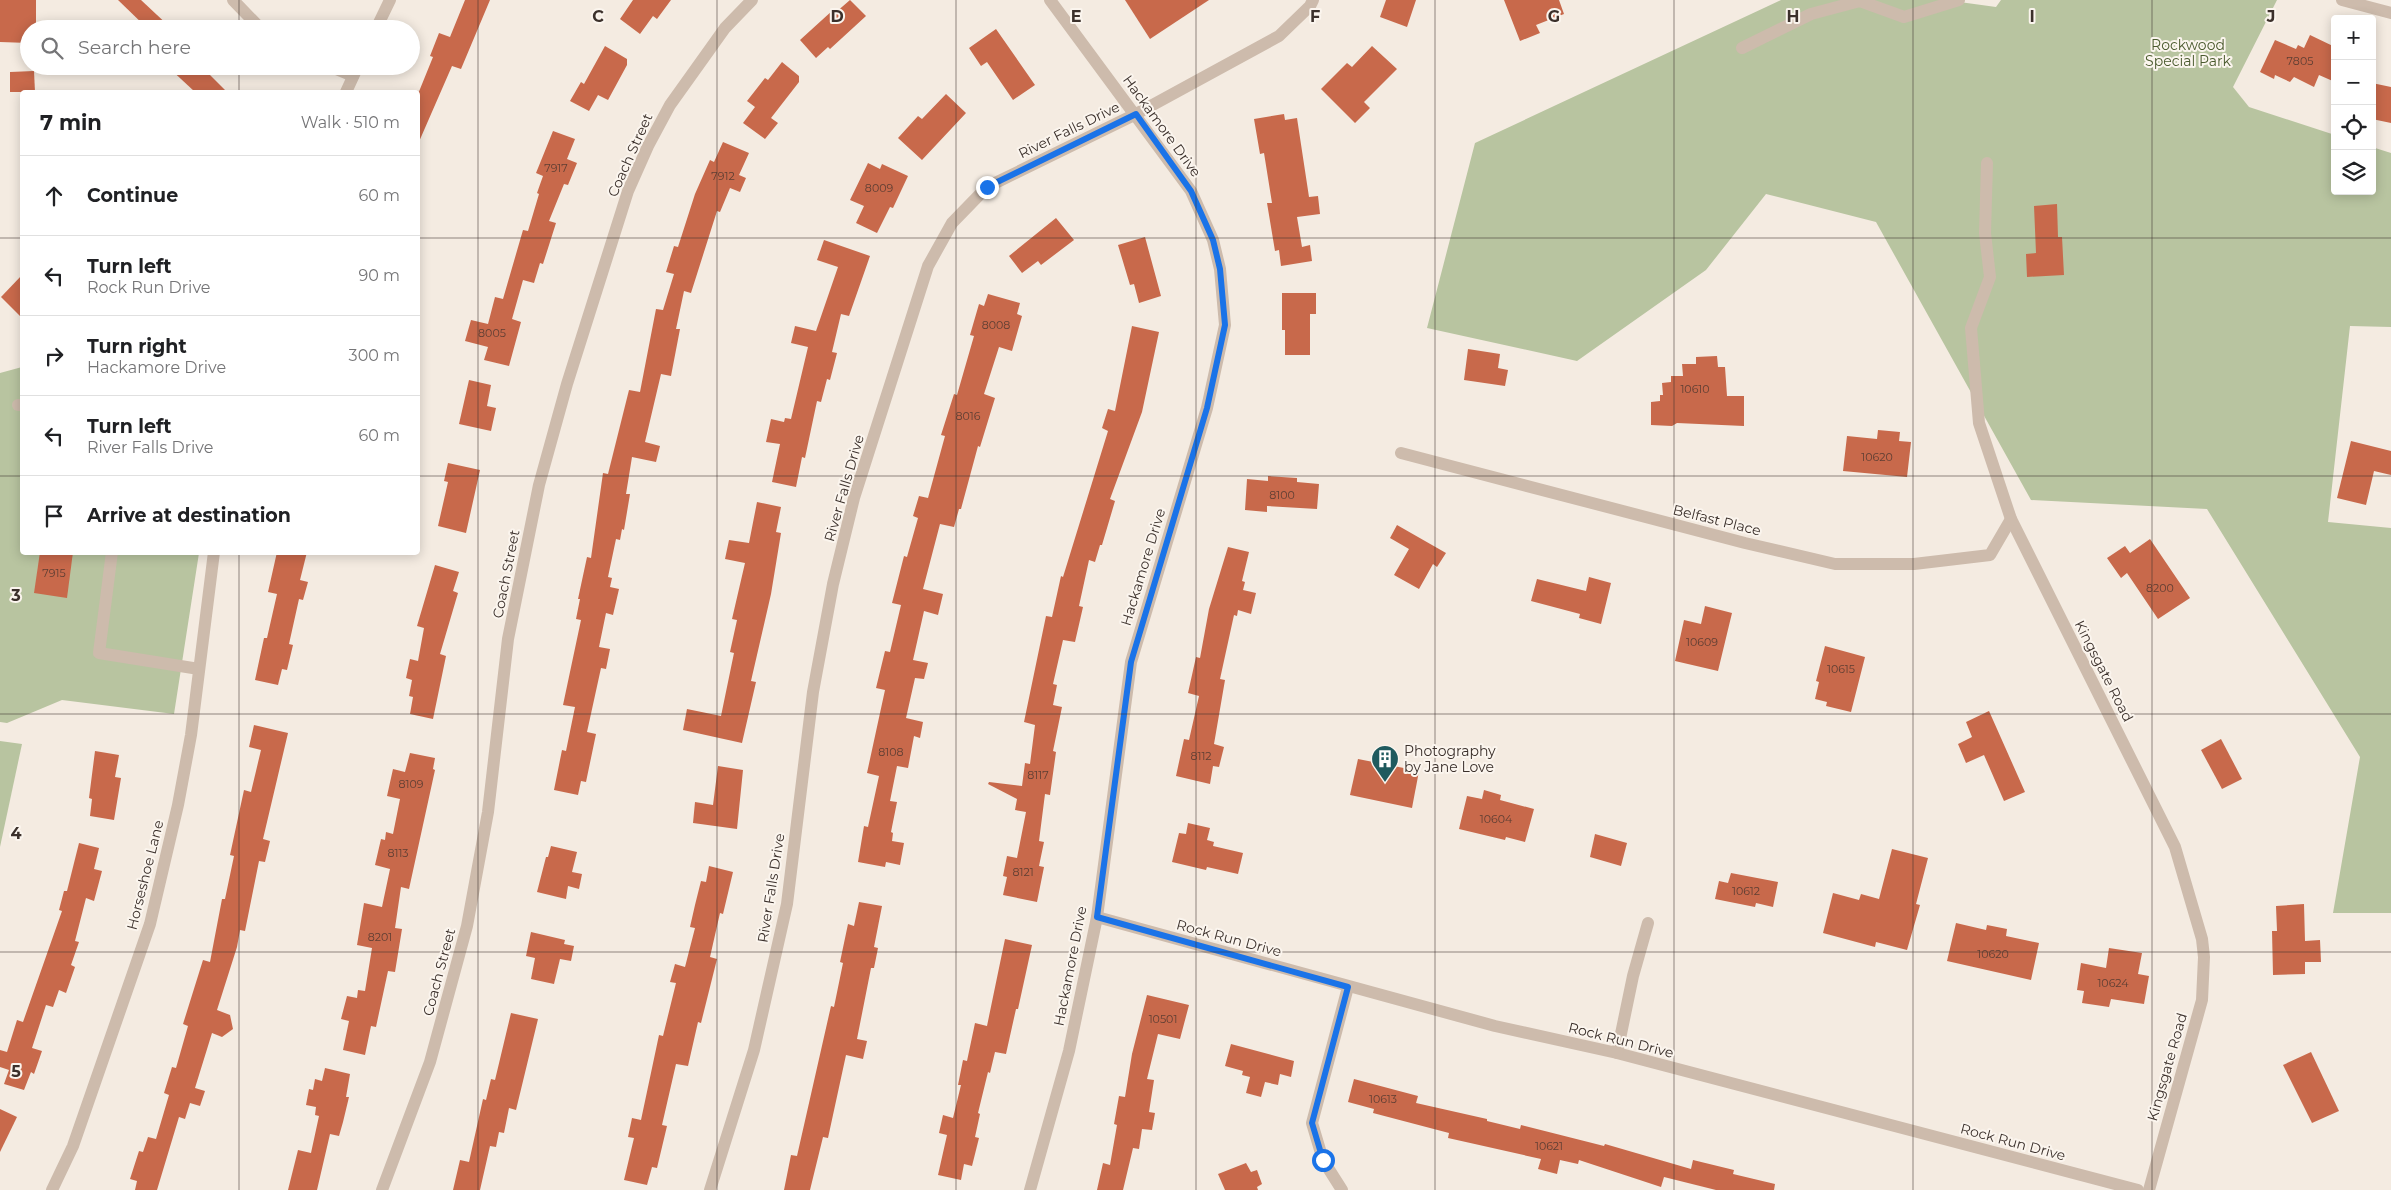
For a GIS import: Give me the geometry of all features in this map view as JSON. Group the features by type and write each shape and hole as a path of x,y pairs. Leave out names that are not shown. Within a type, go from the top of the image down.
{"street":[{"path":"233,0 252,20"},
{"path":"380,20 390,0"},
{"name":"Coach Street","path":"382,1190 430,1062 467,926 488,812 508,639 539,485 570,375 628,190 648,146 670,105 726,28 752,0"},
{"name":"Hackamore Drive","path":"1030,1190 1069,1050 1097,917 1131,662 1207,408 1225,325 1220,269 1213,240 1191,191 1050,0"},
{"name":"River Falls Drive","path":"710,1190 754,1050 787,904 812,692 836,574 854,498 928,266 952,223 987,187 1136,114 1279,36 1310,6 1313,0"},
{"path":"1742,48 1811,14 1860,1 1904,17 1959,0"},
{"path":"2342,0 2391,13"},
{"path":"347,90 353,75"},
{"name":"Kingsgate Road","path":"1987,163 1985,233 1990,277 1971,328 1979,423 2011,519 2175,847 2202,939 2204,956 2202,1000 2149,1190"},
{"name":"Belfast Place","path":"1401,453 1744,543 1835,564 1914,564 1990,555 2011,519"},
{"path":"112,555 99,653 199,669"},
{"name":"Horseshoe Lane","path":"52,1190 73,1146 150,924 178,805 191,735 214,555"},
{"name":"Rock Run Drive","path":"1097,917 1495,1026 1617,1054 2138,1190"},
{"path":"1617,1054 1633,976 1648,923"},
{"path":"1342,1190 1323,1160 1312,1123 1348,987"}],"green space":[{"name":"Rockwood Special Park","path":"1781,0 1945,0 1996,7 2001,0 2277,0 2233,87 2249,107 2331,134 2331,195 2376,195 2376,148 2391,153 2391,327 2350,326 2328,522 2391,528 2391,913 2333,913 2360,757 2207,509 2031,500 1876,222 1766,194 1706,270 1577,361 1427,328 1475,143"},
{"path":"20,368 20,555 199,555 174,714 62,700 7,723 0,722 0,373"},
{"path":"0,741 22,744 0,847"}],"building":[{"path":"0,0 36,0 36,20 20,20 20,43 0,42"},
{"path":"118,0 141,0 162,20 139,20"},
{"path":"465,0 490,0 461,69 452,66 420,139 420,90 433,57 430,56 439,33 450,37"},
{"path":"633,0 671,0 657,19 653,16 640,34 620,19"},
{"path":"850,0 866,16 830,49 828,47 816,58 800,40 833,10 835,13"},
{"path":"1125,0 1209,0 1150,39"},
{"path":"1386,0 1416,0 1407,27 1380,17"},
{"path":"1504,0 1559,0 1564,14 1536,25 1540,33 1520,41"},
{"path":"996,29 1035,85 1013,100 987,62 981,66 969,48"},
{"path":"2310,35 2331,45 2331,80 2319,75 2314,87 2294,77 2290,82 2275,75 2274,79 2260,72 2275,40 2296,49 2298,45 2304,48"},
{"path":"605,46 627,59 627,65 608,100 598,95 589,111 570,101 581,82 584,84"},
{"path":"1372,46 1397,69 1364,102 1370,108 1355,123 1321,89 1347,63 1352,67"},
{"path":"782,62 799,76 799,82 771,118 778,123 765,139 743,123 755,107 747,101 765,78 768,80"},
{"path":"10,72 20,72 20,75 34,75 35,90 10,92"},
{"path":"177,75 210,75 225,90 193,90"},
{"path":"2376,84 2391,87 2391,123 2376,120"},
{"path":"946,94 966,113 922,160 898,138 918,116 922,119"},
{"path":"1284,114 1285,120 1297,118 1309,197 1318,196 1320,214 1297,217 1302,247 1310,245 1312,261 1281,266 1279,250 1275,251 1267,203 1272,203 1264,153 1260,154 1254,119"},
{"path":"553,131 575,139 567,159 577,163 568,185 564,184 549,221 556,223 543,264 540,263 534,283 523,280 512,319 521,322 509,366 484,360 488,347 465,341 471,320 488,324 495,297 503,299 523,230 528,231 543,176 536,173"},
{"path":"723,142 749,153 739,175 746,178 740,192 730,188 720,212 717,211 691,293 684,291 676,329 680,329 671,376 661,374 645,442 660,446 656,462 632,457 626,494 630,494 624,530 622,529 620,540 616,539 608,577 612,578 610,587 619,589 613,615 606,613 599,647 610,649 606,669 601,668 587,732 596,734 586,782 581,781 578,795 554,790 562,750 566,751 575,707 563,705 581,620 576,619 580,599 578,599 587,557 591,558 603,473 608,474 629,390 640,392 656,309 663,310 674,274 666,272 674,246 678,247 695,194 710,160 714,162"},
{"path":"868,163 880,169 882,164 908,176 893,208 890,207 877,233 856,223 864,206 850,200"},
{"path":"2057,204 2058,237 2062,237 2064,275 2027,277 2026,254 2036,253 2034,206"},
{"path":"1056,218 1074,240 1041,265 1038,261 1022,273 1009,256"},
{"path":"1145,237 1161,296 1139,303 1134,284 1130,285 1118,245"},
{"path":"824,240 870,256 849,316 841,314 832,352 837,353 830,380 827,379 821,402 817,401 805,458 802,457 796,487 772,482 780,444 766,442 771,419 784,422 785,418 791,419 808,347 791,343 795,326 816,331 838,267 817,260"},
{"path":"20,277 20,316 1,297"},
{"path":"1282,293 1316,293 1316,314 1310,314 1310,355 1285,355 1285,330 1282,330"},
{"path":"988,294 1020,303 1017,314 1022,316 1012,351 999,347 984,394 995,398 980,447 978,446 961,509 959,509 954,527 940,524 923,589 943,594 938,615 924,611 913,660 928,663 924,679 915,678 906,718 923,722 920,738 914,736 908,768 897,766 890,801 897,802 891,832 893,833 892,841 904,843 900,865 886,862 885,867 858,862 864,826 868,827 879,776 867,773 885,690 876,688 885,651 890,652 901,605 892,603 904,556 907,557 918,518 913,516 919,496 928,498 945,436 941,435 954,394 957,395 974,336 970,335 979,304 984,306"},
{"path":"1132,326 1159,332 1142,412 1110,499 1115,501 1102,545 1100,545 1095,562 1089,560 1079,606 1083,607 1075,642 1063,640 1053,684 1057,685 1053,705 1062,707 1053,751 1056,752 1050,795 1045,794 1039,841 1044,842 1039,866 1044,867 1037,902 1003,895 1007,877 1003,876 1007,856 1017,858 1026,812 1015,810 1017,799 988,784 989,782 1022,786 1025,763 1030,764 1035,725 1024,722 1046,616 1052,617 1061,576 1063,577 1108,431 1102,428 1108,409 1115,411"},
{"path":"1468,349 1500,354 1498,368 1508,370 1505,386 1464,380"},
{"path":"1717,356 1718,367 1725,367 1727,396 1744,396 1744,426 1677,423 1672,426 1651,425 1651,402 1660,401 1660,395 1663,395 1662,383 1671,382 1671,376 1683,376 1682,364 1696,364 1696,357"},
{"path":"469,380 491,385 487,406 496,408 491,431 459,424"},
{"path":"1878,430 1900,432 1899,441 1911,442 1907,477 1843,471 1847,436 1877,439"},
{"path":"2351,441 2391,451 2391,475 2374,471 2366,505 2337,498"},
{"path":"448,463 480,470 466,533 438,526 448,482 444,481"},
{"path":"1268,476 1297,478 1297,482 1319,484 1317,509 1267,506 1267,512 1245,510 1247,479 1268,481"},
{"path":"757,502 781,507 776,532 781,533 771,594 751,681 756,682 742,743 683,730 687,709 721,716 734,653 730,652 737,620 732,619 745,563 725,559 729,540 749,543"},
{"path":"1397,525 1446,553 1437,567 1433,564 1419,589 1394,575 1409,549 1390,538"},
{"path":"2150,539 2190,598 2158,619 2127,573 2121,578 2107,558 2125,546 2130,553"},
{"path":"1228,547 1249,552 1242,581 1245,582 1243,590 1256,593 1251,614 1238,610 1237,616 1234,615 1220,679 1225,680 1214,744 1224,747 1219,767 1213,766 1210,784 1176,776 1184,739 1189,740 1199,696 1188,693 1196,657 1200,658 1209,609"},
{"path":"40,555 73,555 67,598 34,593"},
{"path":"276,555 306,555 300,580 308,582 303,600 299,599 289,644 293,645 287,670 282,669 278,685 255,680 264,638 267,638 277,594 268,592"},
{"path":"435,565 459,572 453,591 458,593 440,654 446,656 433,719 410,714 413,697 409,696 412,680 406,678 410,659 418,661 424,628 417,626"},
{"path":"1589,577 1611,583 1601,624 1579,618 1580,614 1531,601 1537,579 1586,591"},
{"path":"1705,606 1732,613 1718,671 1675,661 1684,620 1701,624"},
{"path":"1825,646 1865,657 1851,712 1826,706 1827,702 1815,699 1819,682 1816,681"},
{"path":"1989,711 2025,792 2004,801 1984,755 1966,763 1958,744 1972,737 1966,722"},
{"path":"254,725 288,733 263,839 270,841 265,862 259,861 245,931 240,930 237,947 217,1010 230,1015 233,1029 222,1037 212,1033 195,1088 205,1091 200,1106 190,1103 185,1119 179,1117 157,1190 135,1190 137,1181 130,1179 139,1151 143,1152 148,1137 156,1139 169,1095 164,1093 172,1067 176,1068 188,1026 183,1024 203,960 210,962 222,899 225,899 234,856 230,855 244,790 251,792 261,750 249,747"},
{"path":"2221,739 2242,779 2222,789 2201,750"},
{"path":"95,751 119,755 115,777 121,778 114,820 90,816 92,799 89,798"},
{"path":"410,753 435,758 433,769 435,770 409,889 401,887 395,928 402,929 395,972 388,971 376,1027 371,1026 365,1055 343,1050 349,1021 341,1019 347,996 357,998 358,990 365,991 372,948 357,945 364,903 382,907 390,869 375,865 381,839 385,840 386,832 393,834 400,799 387,796 393,769 405,772"},
{"name":"Photography by Jane Love","path":"1358,759 1419,771 1412,808 1350,795"},
{"path":"718,766 743,770 737,829 693,823 695,802 713,805"},
{"path":"1484,790 1501,795 1500,800 1534,809 1525,842 1506,837 1505,840 1459,829 1467,796 1482,799"},
{"path":"1188,823 1210,828 1207,840 1214,842 1213,846 1243,853 1238,874 1207,867 1206,870 1172,862 1179,833 1186,834"},
{"path":"1595,834 1627,843 1621,866 1590,857"},
{"path":"79,843 99,848 94,869 102,871 94,901 86,898 75,941 79,942 71,965 75,967 66,993 59,990 53,1007 46,1005 32,1048 42,1051 34,1074 31,1072 24,1090 4,1084 9,1070 0,1067 0,1050 7,1052 17,1020 23,1022 62,911 59,910 64,891 67,891"},
{"path":"551,846 577,852 572,872 582,874 579,889 568,886 566,899 537,892 546,857 548,857"},
{"path":"1892,849 1928,858 1916,904 1920,905 1907,950 1876,942 1875,947 1823,933 1833,893 1859,900 1861,894 1879,899"},
{"path":"709,866 733,872 723,914 720,913 710,957 717,959 701,1023 698,1022 688,1066 676,1064 662,1125 667,1126 657,1168 652,1167 647,1185 624,1180 634,1138 628,1137 632,1118 641,1120 659,1035 663,1036 676,983 670,982 675,964 685,967 695,928 690,927 695,905 701,881 706,882"},
{"path":"1731,873 1778,882 1773,907 1756,903 1755,907 1715,899 1719,881 1728,883"},
{"path":"859,902 882,906 874,947 878,948 874,968 871,968 857,1039 867,1041 863,1059 846,1055 828,1138 823,1137 810,1190 784,1190 791,1155 797,1156 831,1006 834,1007 843,963 840,962 848,924 854,926"},
{"path":"2304,904 2305,941 2320,940 2321,962 2305,962 2305,974 2273,975 2272,931 2277,931 2276,906"},
{"path":"1956,923 1986,930 1987,925 2007,929 2006,936 2039,943 2031,980 1947,961"},
{"path":"531,932 565,940 564,944 574,946 571,961 560,959 554,984 531,979 535,958 526,956"},
{"path":"1005,939 1032,945 1006,1054 995,1052 990,1073 988,1072 978,1113 980,1114 975,1137 979,1138 972,1166 964,1164 961,1180 938,1175 947,1135 939,1133 943,1115 953,1118 961,1085 958,1085 963,1060 967,1061 975,1023 987,1026"},
{"path":"2109,948 2142,953 2138,974 2149,976 2144,1004 2111,999 2109,1007 2082,1003 2084,991 2077,990 2081,963 2106,968"},
{"path":"1147,995 1189,1005 1180,1039 1158,1034 1147,1079 1154,1080 1149,1112 1155,1113 1152,1130 1142,1129 1139,1149 1133,1148 1123,1190 1097,1190 1103,1163 1110,1165 1117,1125 1114,1124 1119,1096 1125,1097 1132,1054"},
{"path":"511,1013 538,1019 516,1110 509,1108 504,1133 499,1132 496,1147 490,1146 480,1190 453,1190 460,1160 469,1162 483,1099 486,1100 491,1079 495,1080"},
{"path":"1231,1044 1294,1061 1291,1077 1280,1074 1278,1085 1265,1082 1261,1097 1246,1093 1250,1077 1242,1075 1243,1071 1225,1066"},
{"path":"2311,1052 2339,1111 2312,1123 2283,1065"},
{"path":"325,1068 350,1074 346,1097 349,1097 339,1136 330,1134 317,1190 288,1190 298,1150 311,1153 319,1116 315,1115 316,1107 306,1105 309,1089 313,1090 315,1079 322,1081"},
{"path":"1354,1079 1418,1096 1416,1103 1487,1119 1487,1121 1520,1129 1521,1125 1604,1146 1605,1144 1691,1169 1693,1160 1734,1170 1733,1174 1775,1184 1774,1190 1716,1190 1664,1177 1661,1187 1579,1160 1578,1164 1560,1160 1557,1174 1538,1169 1541,1159 1448,1138 1449,1133 1373,1113 1374,1109 1348,1102"},
{"path":"0,1109 17,1117 0,1152"},
{"path":"1246,1163 1251,1172 1257,1170 1262,1184 1257,1187 1258,1190 1225,1190 1218,1174"}],"place":[{"name":"Photography by Jane Love","path":"1385,783"}],"route":[{"path":"987,187 1136,114 1191,191 1213,240 1220,269 1225,325 1207,408 1131,662 1097,917 1348,987 1312,1123 1323,1160"}]}
